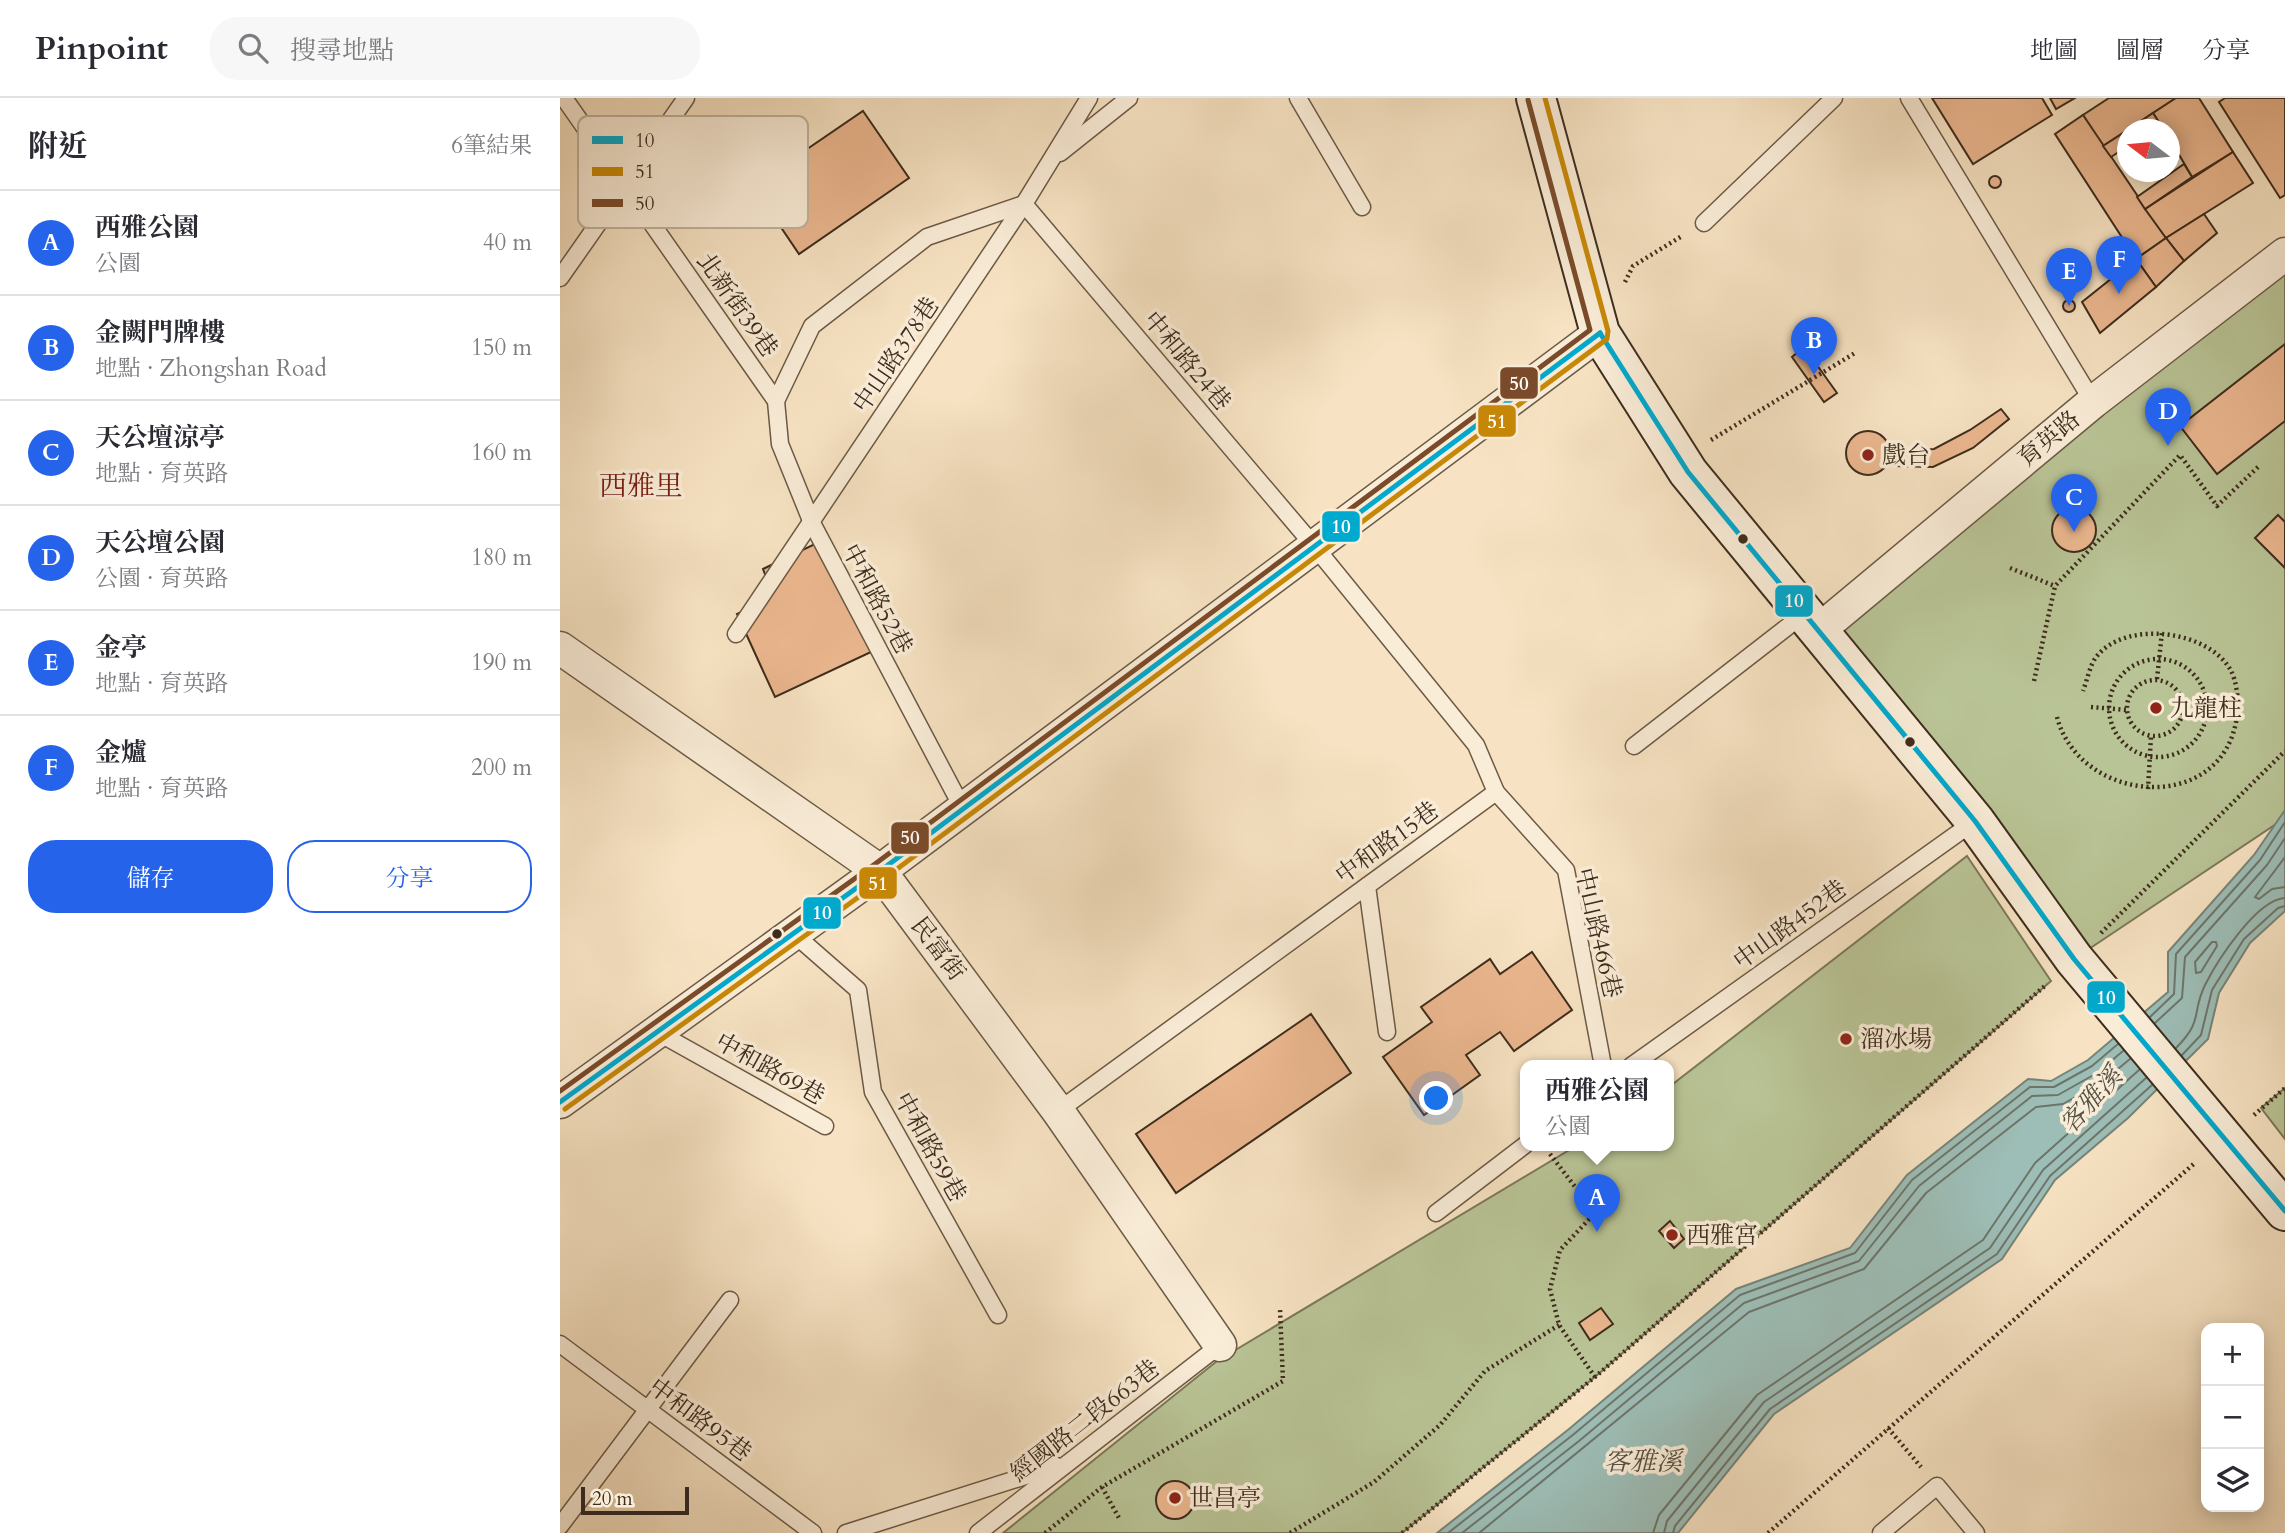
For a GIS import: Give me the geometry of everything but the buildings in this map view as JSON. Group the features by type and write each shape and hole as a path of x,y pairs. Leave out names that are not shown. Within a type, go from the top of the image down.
{"street":[{"path":"1536,98 1600,333 1680,459 1975,821 2074,959 2274,1198"},
{"name":"育英路","path":"1811,622 2285,254"},
{"path":"560,1102 880,871 1600,333"},
{"name":"民富街","path":"560,648 880,871 1058,1111 1220,1345"}],"lane":[{"name":"北新街39巷","path":"564,98 578,118"},
{"path":"674,116 686,98"},
{"name":"中山路378巷","path":"736,634 1024,204 1089,98"},
{"path":"1052,159 1129,98"},
{"path":"1298,98 1362,207"},
{"path":"1704,223 1834,98"},
{"path":"1909,98 2093,402"},
{"path":"776,401 812,326 927,237 1024,204"},
{"name":"中和路24巷","path":"1024,204 1315,547"},
{"path":"560,278 595,228"},
{"name":"北新街39巷","path":"656,228 776,401"},
{"name":"中和路52巷","path":"776,401 780,444 812,523 963,809"},
{"path":"1315,547 1476,745 1496,792"},
{"path":"1634,746 1811,622"},
{"name":"中和路15巷","path":"1058,1111 1496,792"},
{"name":"中山路466巷","path":"1496,792 1566,870 1602,1060"},
{"name":"中山路452巷","path":"1639,1060 1975,821"},
{"path":"1367,886 1387,1032"},
{"name":"中和路59巷","path":"794,934 858,990 873,1092 998,1315"},
{"name":"中和路69巷","path":"657,1032 825,1126"},
{"path":"1436,1213 1520,1149"},
{"path":"560,1526 730,1300"},
{"name":"中和路95巷","path":"560,1344 813,1533"},
{"name":"經國路二段663巷","path":"978,1533 1220,1345"},
{"path":"846,1533 1069,1462"},
{"path":"1881,1533 1937,1486 1976,1533"}],"path":[{"path":"1600,333 1633,266 1704,223"},
{"path":"1680,459 1855,353"},
{"path":"2034,681 2055,586 2180,455 2217,506 2258,467"},
{"path":"2010,568 2055,586"},
{"path":"2157,679 2162,632"},
{"path":"2057,716 2061,732 2077,756 2104,776 2148,789 2196,780 2225,754 2237,716 2237,692 2230,668 2195,642 2162,632 2123,638 2097,656 2083,691"},
{"path":"2159,659 2173,662 2196,678 2204,690 2206,715 2200,732 2191,744 2179,753 2150,757 2134,752 2121,742 2112,728 2110,695 2117,680 2128,669 2143,661 2159,659"},
{"path":"2157,679 2175,687 2180,694 2183,711 2176,727 2160,736 2151,736 2134,727 2127,710 2127,700 2139,684 2157,679"},
{"path":"2091,707 2127,710"},
{"path":"2183,711 2237,716"},
{"path":"2148,789 2151,736"},
{"path":"1402,1533 1594,1377 2074,959 2285,751"},
{"path":"2244,1123 2285,1088"},
{"path":"1547,1151 1595,1213 1560,1251 1550,1289 1559,1325 1594,1377"},
{"path":"1768,1533 2198,1159"},
{"path":"1045,1533 1102,1487 1283,1381 1280,1309"},
{"path":"1290,1533 1374,1482 1440,1424 1485,1371 1559,1325"},
{"path":"1888,1428 1937,1486"},
{"path":"1102,1487 1119,1518"}],"green space":[{"path":"2285,261 2285,818 2074,959 1818,631"},
{"path":"1967,856 2051,981 1595,1377 1402,1533 1003,1533 1217,1361 1568,1151 1674,1151 1674,1083"},
{"path":"2285,1088 2285,1139 2261,1108"}],"water":[{"name":"客雅溪","path":"2285,810 2285,911 2250,943 2219,993 2208,1039 2128,1118 2055,1180 2002,1259 1774,1414 1678,1533 1437,1533 1569,1429 1736,1289 1850,1248 1907,1175 2028,1079 2051,1081 2088,1060 2168,992 2168,952 2254,855"}],"transit line":[{"name":"51","path":"565,1109 885,878 1607,339 1608,331 1545,98"},
{"name":"50","path":"560,1091 875,864 1590,330 1528,100"},
{"name":"10","path":"1600,333 1688,472 1975,821 2074,959 2285,1211"},
{"name":"10","path":"560,1102 880,871 1600,333"}],"place":[{"name":"金爐","path":"2119,294"},
{"name":"金亭","path":"2069,306"},
{"name":"金闕門牌樓","path":"1814,375"},
{"name":"天公壇公園","path":"2168,446"},
{"name":"戲台","path":"1868,455"},
{"name":"天公壇涼亭","path":"2074,532"},
{"name":"九龍柱","path":"2156,708"},
{"name":"溜冰場","path":"1846,1039"},
{"name":"西雅公園","path":"1597,1232"},
{"name":"西雅宮","path":"1672,1235"},
{"name":"世昌亭","path":"1175,1498"}],"district":[{"name":"西雅里","path":"641,486"}]}
